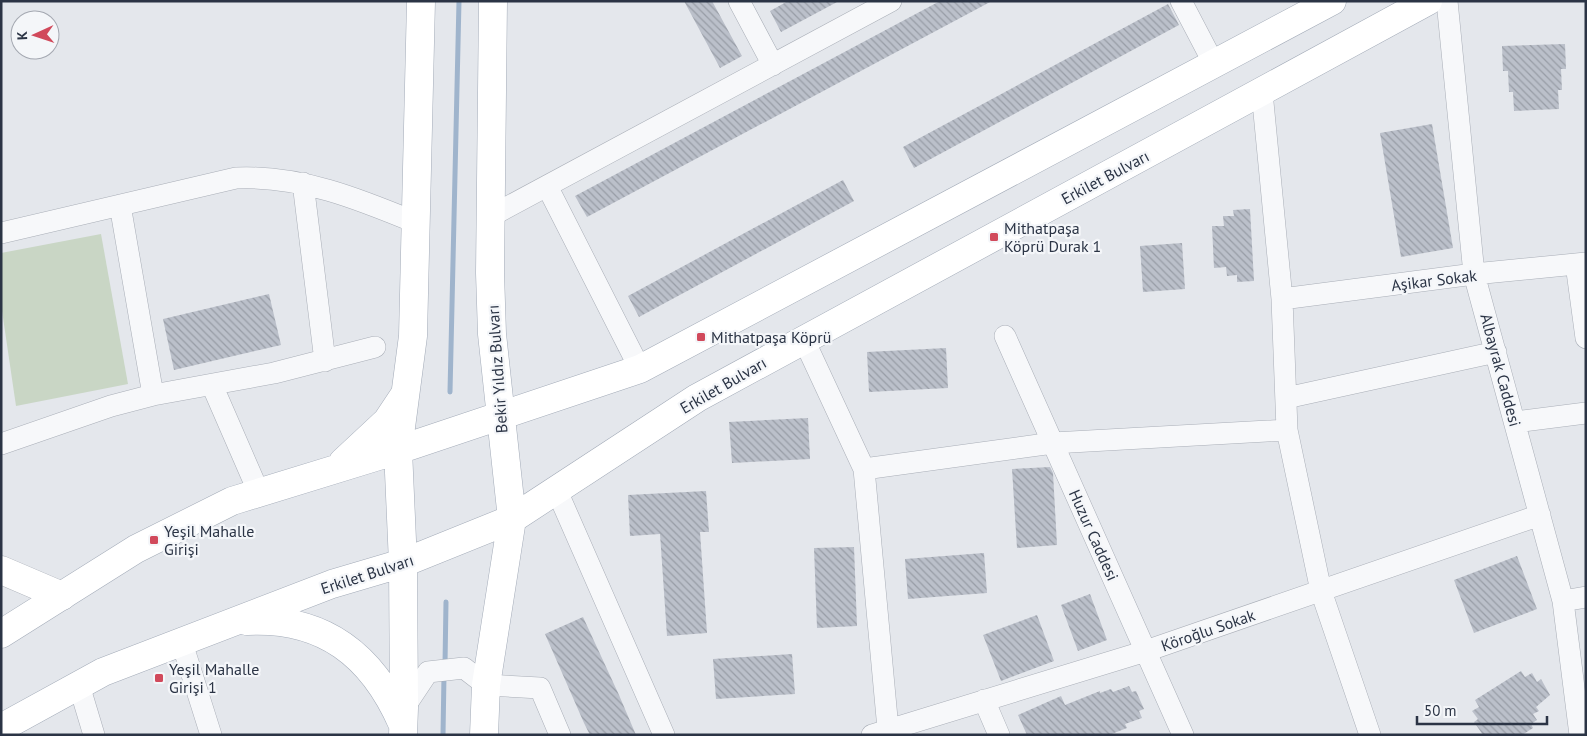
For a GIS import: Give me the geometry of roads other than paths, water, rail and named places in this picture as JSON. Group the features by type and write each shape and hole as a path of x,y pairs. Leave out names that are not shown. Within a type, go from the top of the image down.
{"main road":[{"path":"403,723 402,563 398,450 413,336 421,1"},
{"name":"Bekir Yıldız Bulvarı","path":"484,735 486,685 512,519 499,416 492,334 493,1"},
{"path":"1,634 136,549 232,501 398,450 640,370 1332,1"},
{"name":"Erkilet Bulvarı","path":"1,728 104,672 332,584 402,563 512,519 697,398 1428,1"},
{"path":"330,471 370,439 387,422 405,394"},
{"path":"1,570 62,596"},
{"path":"236,622 275,622 294,625 340,643 359,657 377,677 403,723"}],"street":[{"path":"739,1 773,65"},
{"path":"491,216 892,1"},
{"path":"1181,1 1214,64"},
{"name":"Albayrak Caddesi","path":"1447,1 1474,274 1563,601 1580,735"},
{"path":"1262,92 1282,299 1287,430 1321,591 1370,735"},
{"path":"1,233 236,178 275,178 303,183 352,198 417,223"},
{"path":"303,183 325,361"},
{"path":"547,186 640,370"},
{"path":"120,205 153,395"},
{"path":"1581,264 1586,338"},
{"name":"Aşikar Sokak","path":"1282,299 1474,274 1581,264"},
{"name":"Huzur Caddesi","path":"1005,336 1183,735"},
{"path":"804,340 864,470 880,732"},
{"path":"2,441 84,414 153,395 212,385 325,361 375,347"},
{"path":"1286,398 1496,352"},
{"path":"212,385 259,493"},
{"path":"1515,422 1586,413"},
{"path":"864,470 1053,443 1287,430"},
{"path":"556,491 664,735"},
{"name":"Köroğlu Sokak","path":"880,732 1146,651 1540,515"},
{"path":"1563,601 1586,597"},
{"path":"182,643 211,735"},
{"path":"403,723 428,672 464,668 486,685 540,688 560,735"},
{"path":"79,685 94,735"},
{"path":"984,700 999,735"}],"waterway":[{"path":"450,392 459,1"},
{"path":"445,664 446,602"},
{"path":"443,735 444,675"}],"place":[{"name":"Mithatpaşa Köprü Durak 1","path":"994,237"},
{"name":"Mithatpaşa Köprü","path":"701,337"},
{"name":"Yeşil Mahalle Girişi","path":"154,540"},
{"name":"Yeşil Mahalle Girişi 1","path":"159,678"}]}
